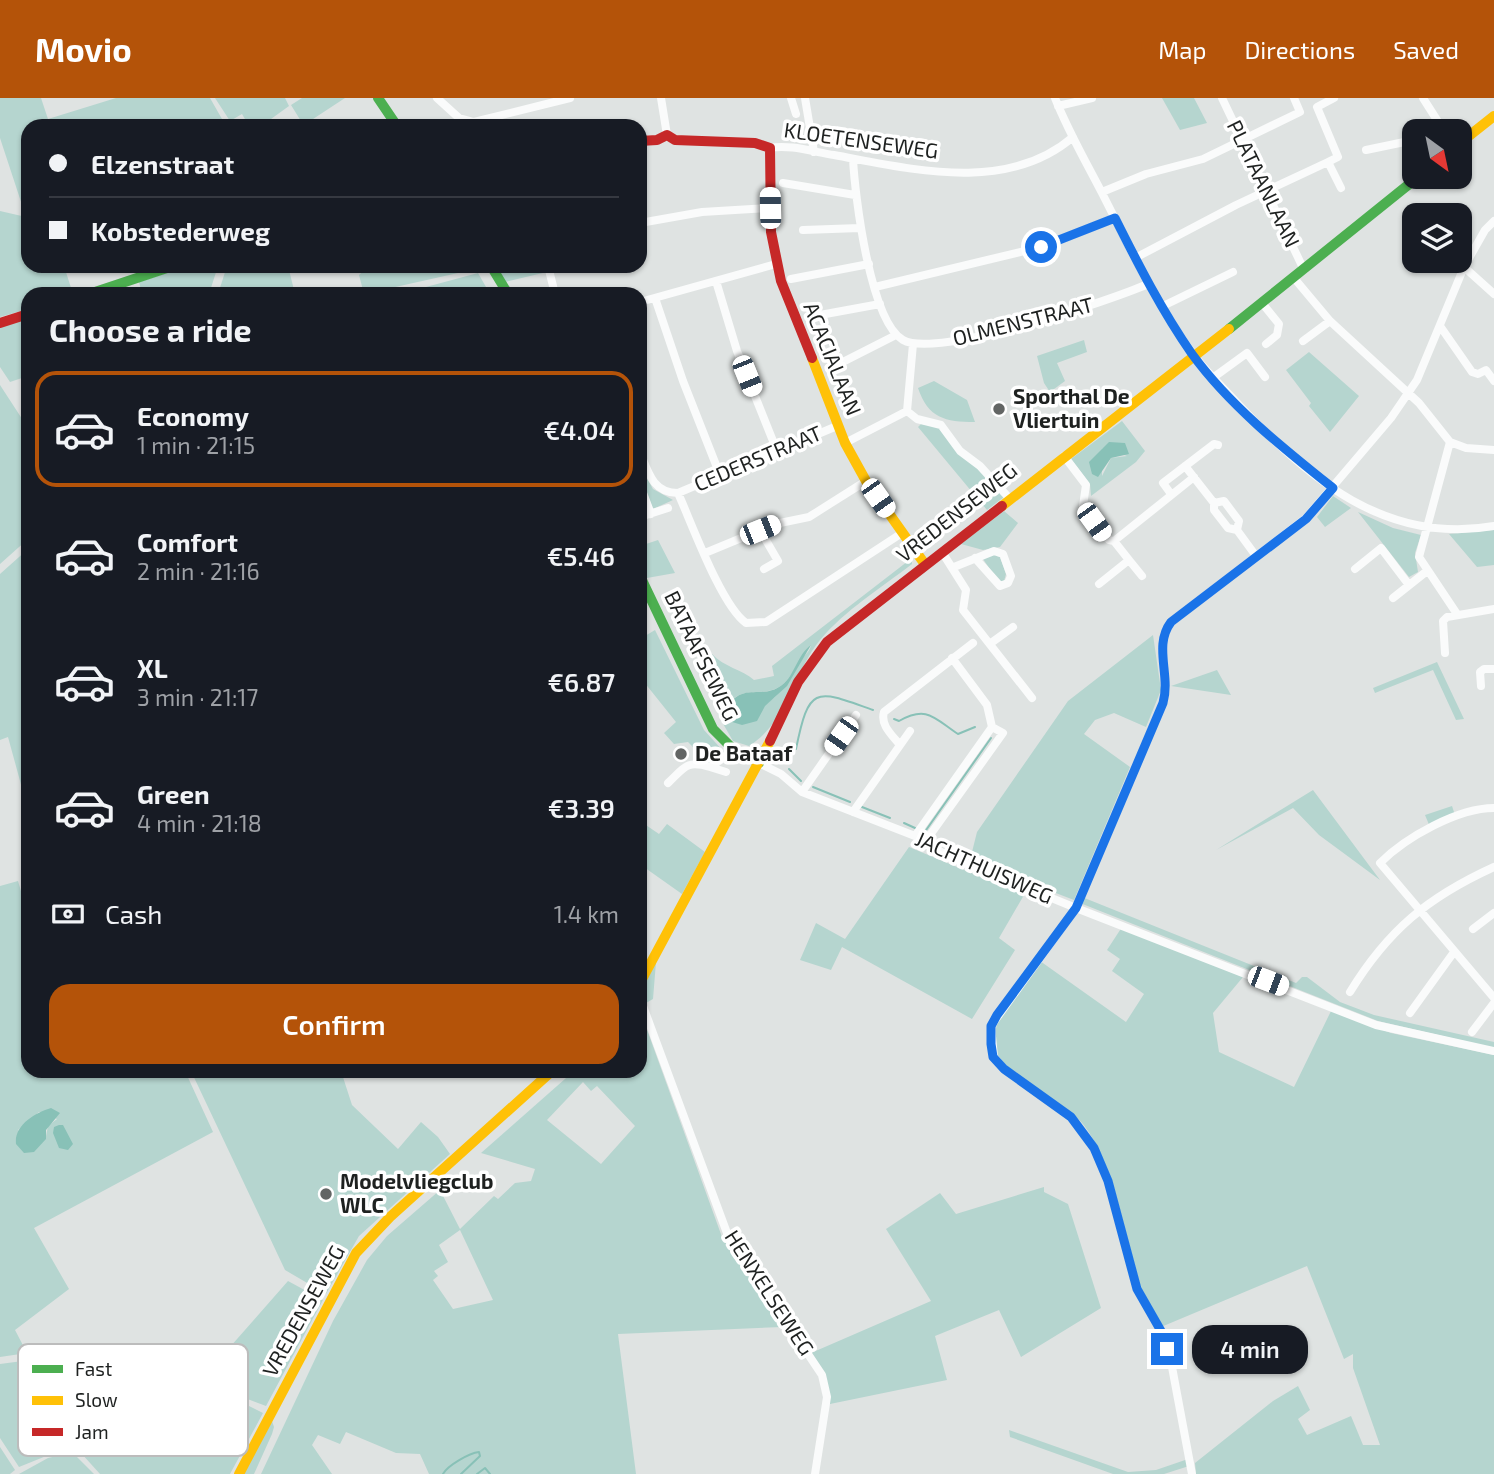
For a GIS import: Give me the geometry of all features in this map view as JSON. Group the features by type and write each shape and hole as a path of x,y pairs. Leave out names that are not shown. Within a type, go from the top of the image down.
{"main road":[{"path":"378,98 392,119"},
{"path":"1472,133 1494,116"},
{"name":"KLOETENSEWEG","path":"647,141 657,140 667,135 675,139 755,143 770,148"},
{"name":"ACACIALAAN","path":"770,148 770,208 776,264 845,443 866,481 924,563"},
{"name":"VREDENSEWEG","path":"647,970 759,763 798,682 818,652 847,623 1262,303 1403,189"},
{"path":"110,287 152,273"},
{"path":"0,323 21,316"},
{"name":"BATAAFSEWEG","path":"647,591 713,729 732,748 759,763"},
{"name":"VREDENSEWEG","path":"239,1474 356,1253 390,1217 544,1078"}],"street":[{"path":"437,98 463,119"},
{"path":"486,119 570,98"},
{"path":"661,98 667,135"},
{"path":"791,98 796,114"},
{"path":"807,98 814,152"},
{"path":"1092,98 1057,102 1148,284 1194,356 1262,429 1333,488 1358,506 1380,516 1426,529 1460,531 1494,526"},
{"name":"PLATAANLAAN","path":"1222,98 1304,270"},
{"path":"1293,98 1300,113"},
{"path":"1102,192 1146,174 1203,159 1334,98"},
{"path":"1423,98 1436,119"},
{"path":"1135,258 1338,157 1317,107"},
{"name":"KLOETENSEWEG","path":"770,148 814,152 935,172 1006,168 1044,158 1073,137"},
{"path":"1366,150 1402,142"},
{"path":"853,159 860,228 880,304 896,335 913,344 907,411"},
{"path":"1328,162 1340,188"},
{"path":"783,183 855,195"},
{"path":"647,222 702,212 770,208"},
{"path":"876,287 1041,247 1115,218"},
{"path":"1472,253 1485,230 1494,221"},
{"path":"803,230 860,228"},
{"path":"647,300 776,264"},
{"path":"791,279 869,264"},
{"path":"1163,306 1233,272"},
{"path":"1192,1474 1172,1367 1161,1331 1137,1289 1108,1181 1094,1148 1071,1117 1004,1069 993,1057 991,1026 1076,908 1167,690 1161,643 1163,632 1171,622 1306,519 1333,488 1418,380 1462,273"},
{"path":"1471,273 1494,294"},
{"path":"1294,278 1330,321 1409,393 1450,442 1466,448 1494,450"},
{"path":"716,281 737,351 777,451"},
{"name":"OLMENSTRAAT","path":"913,344 960,340 1064,314 1109,301 1148,284"},
{"path":"655,298 683,381 720,475"},
{"path":"1262,303 1279,324 1277,335 1266,344"},
{"path":"820,315 880,304"},
{"path":"1303,341 1330,321"},
{"path":"1440,326 1472,372 1478,373 1494,364"},
{"path":"829,369 896,335"},
{"path":"1214,377 1247,353 1265,377"},
{"path":"1486,370 1494,381"},
{"path":"845,443 907,411"},
{"path":"907,411 916,419 941,425 960,452 980,466 1010,499"},
{"name":"CEDERSTRAAT","path":"678,493 838,426"},
{"path":"1450,442 1419,557 1457,614"},
{"path":"1171,494 1163,483 1214,444 1218,445"},
{"path":"1064,456 1086,485 1083,506 1106,538 1114,541 1142,576"},
{"path":"1185,466 1214,503 1214,510 1228,528 1237,530 1256,556"},
{"path":"647,471 663,491 678,493 705,553 739,617 746,623 759,625 902,533"},
{"path":"1114,541 1194,477"},
{"path":"705,553 760,530 808,517 866,481"},
{"path":"1214,503 1224,501 1239,521 1237,530"},
{"path":"647,503 651,514"},
{"path":"647,515 668,508"},
{"path":"760,530 778,561 764,569"},
{"path":"1355,569 1381,548 1409,585"},
{"path":"954,567 975,558 994,551 1003,554 1011,576 1008,583 1000,586 975,558"},
{"path":"942,552 954,567 965,590 963,610 1032,698"},
{"path":"1099,584 1129,560"},
{"path":"1393,598 1427,571"},
{"path":"1445,653 1443,621 1457,614 1494,609"},
{"path":"991,643 1013,627"},
{"path":"900,745 885,726 884,712 973,643"},
{"path":"915,836 992,727 987,705 952,659"},
{"path":"1481,686 1480,672 1494,669"},
{"path":"802,792 856,715"},
{"path":"925,842 1003,733 992,727"},
{"path":"853,812 910,731"},
{"name":"BATAAFSEWEG","path":"668,783 693,762 710,767 725,757 732,748"},
{"name":"JACHTHUISWEG","path":"759,763 781,774 802,792 915,836 946,855 1076,908 1376,1024 1494,1051"},
{"path":"710,767 726,772"},
{"path":"1472,1032 1494,1000 1381,867 1382,861 1436,827 1467,813 1494,808"},
{"path":"1350,992 1368,962 1392,933 1419,909 1466,879 1494,867"},
{"path":"1473,929 1494,913"},
{"path":"1410,1013 1454,952"},
{"name":"HENXELSEWEG","path":"647,1017 727,1233 822,1375 827,1397 815,1474"}],"shaded area":[{"path":"0,98 41,98 48,119 21,119 21,202 0,138"},
{"path":"116,98 210,98 222,119 48,119"},
{"path":"215,98 285,98 289,106 271,119 245,119 242,114 229,119"},
{"path":"302,98 345,98 313,119 300,119 291,105"},
{"path":"1162,98 1194,98 1207,123 1180,130"},
{"path":"0,211 21,216 21,273 66,273 71,287 21,287 21,311 0,317"},
{"path":"167,273 216,273 211,287 140,287 139,282"},
{"path":"225,273 290,273 293,287 220,287"},
{"path":"458,273 395,287 362,287 359,275"},
{"path":"478,273 486,287 426,287"},
{"path":"500,273 543,273 505,282"},
{"path":"21,320 21,378 10,382 0,367 0,327"},
{"path":"1084,340 1087,352 1057,363 1065,381 1050,392 1044,383 1037,356"},
{"path":"1309,352 1359,396 1330,432 1286,370"},
{"path":"934,381 967,400 975,422 946,419 927,406 918,388"},
{"path":"0,385 21,417 21,545 0,564"},
{"path":"1122,421 1145,451 1136,462 1091,496 1090,484 1071,459","holes":["1102,449 1127,456 1111,458 1102,476"]},
{"path":"921,424 941,427 1004,497 987,510 918,427"},
{"path":"1109,442 1125,443 1129,454 1111,458 1098,477 1092,474 1089,462"},
{"path":"647,478 653,489 673,500 653,509 647,493"},
{"path":"1333,496 1351,508 1325,527 1317,517"},
{"path":"1004,511 1018,523 1000,547 983,550 961,544"},
{"path":"1358,512 1393,528 1421,535 1415,553 1418,572 1409,577"},
{"path":"1494,530 1494,565 1477,567 1449,534"},
{"path":"658,540 675,573 647,578 647,544"},
{"path":"993,554 1000,557 1006,574 1004,581 998,581 983,559"},
{"path":"21,555 21,784 8,737 0,740 0,574"},
{"path":"912,558 912,564 852,609 820,640 781,711 762,736 749,746 733,741 718,715 724,699 697,671 697,659 712,654 754,680 774,676 772,666","holes":["811,645 778,694 764,705 729,721 725,710 731,701 745,693 766,691 782,685"]},
{"path":"655,630 704,730 725,753 711,764 693,759 694,748 688,742 674,744 664,733 676,722 647,686 647,635"},
{"path":"1153,635 1161,690 1146,727 1114,713 1095,720 1084,734 1130,767 1074,900 970,860 977,832 1068,701"},
{"path":"811,645 787,686 765,706 757,721 742,725 729,721 725,710 731,701 745,693 767,691 782,685"},
{"path":"1437,662 1464,719 1456,720 1433,670 1375,693 1373,688"},
{"path":"1217,670 1231,695 1171,686"},
{"path":"1313,790 1380,880 1319,835 1293,808 1216,850"},
{"path":"1452,806 1455,815 1430,827 1425,815"},
{"path":"667,824 705,852 682,894 647,869 647,826 659,834"},
{"path":"909,847 1024,895 999,938 1015,950 972,1019 842,947 831,970 800,960 816,923 845,939"},
{"path":"18,881 21,891 21,1078 188,1078 213,1132 34,1228 69,1289 15,1330 22,1344 18,1344 18,1354 0,1357 0,886","holes":["39,1112 57,1119 48,1126 46,1136 38,1146 18,1130"]},
{"path":"1082,897 1296,983 1302,977 1307,977 1340,1002 1374,1015 1494,1042 1494,1048 1378,1021 1080,903"},
{"path":"1122,927 1243,977 1213,1013 1219,1052 1294,1087 1331,1011 1391,1033 1494,1055 1494,1474 1196,1474 1195,1463 1273,1401 1298,1386 1310,1410 1298,1419 1307,1435 1351,1416 1363,1445 1380,1445 1353,1368 1353,1354 1344,1359 1307,1266 1161,1327 1137,1279 1110,1179 1094,1141 1074,1115 1020,1077 999,1057 995,1048 995,1036 1002,1013 1040,961 1126,1022 1144,994 1112,971 1120,959 1107,950"},
{"path":"656,962 653,999 647,1002 647,977"},
{"path":"647,1030 722,1237 782,1327 618,1334 636,1474 429,1474 420,1454 396,1453 346,1432 340,1444 318,1435 312,1445 332,1474 261,1474 333,1321 367,1260 387,1236 440,1190 460,1229 494,1196 498,1199 515,1183 531,1181 535,1169 481,1153 566,1078 647,1078","holes":["583,1082 591,1091 597,1086 635,1126 601,1164 547,1120","460,1230 493,1300 453,1309 433,1280 438,1276 434,1271 448,1262 439,1245"]},
{"name":"Modelvliegclub WLC","path":"194,1078 343,1078 352,1105 398,1149 421,1122 438,1137 450,1154 359,1236 326,1294 285,1270"},
{"path":"51,1108 60,1113 46,1130 46,1139 34,1152 24,1153 16,1144 18,1131 32,1117"},
{"path":"63,1125 73,1144 68,1150 59,1148 53,1133 54,1127"},
{"path":"1044,1187 1044,1192 1068,1204 1101,1308 1021,1357 999,1310 935,1336 947,1380 830,1404 811,1353 931,1301 886,1229 940,1193 956,1214"},
{"path":"288,1281 323,1300 266,1406 248,1399 248,1344 233,1344"},
{"path":"18,1362 18,1456 46,1456 19,1467 0,1438 0,1364"},
{"path":"248,1406 263,1413 248,1441"},
{"path":"271,1418 274,1427 272,1434 254,1474 242,1474"},
{"path":"1009,1430 1128,1472 1156,1470 1188,1459 1189,1466 1164,1474 1113,1474 1010,1437"},
{"path":"0,1447 15,1470 10,1474 0,1474"},
{"path":"84,1456 240,1456 230,1474 100,1474"},
{"path":"77,1457 94,1474 19,1474 48,1458"}],"waterway":[{"path":"796,749 805,713 818,698 838,698 873,710"},
{"path":"894,719 899,721 909,716 924,714 958,734 975,727"},
{"path":"924,833 991,738"},
{"path":"789,769 801,781"},
{"path":"813,787 850,802"},
{"path":"862,807 890,818"},
{"path":"904,823 915,828"},
{"path":"443,1474 459,1460 479,1452 480,1456 461,1474"},
{"path":"477,1474 485,1468 490,1474"}],"traffic: fast":[{"path":"378,98 392,119"},
{"path":"1229,329 1403,189"},
{"path":"110,287 152,273"},
{"path":"495,273 504,287"},
{"path":"647,591 713,729 732,748 759,763"}],"traffic: slow":[{"path":"1472,133 1494,116"},
{"path":"1002,506 1229,329"},
{"path":"812,358 845,443 866,481 924,563"},
{"path":"647,970 770,741"},
{"path":"239,1474 356,1253 390,1217 544,1078"}],"traffic: jam":[{"path":"647,141 657,140 667,135 675,140 755,143 770,148 771,232 781,281 812,358"},
{"path":"0,323 21,316"},
{"path":"770,741 798,682 827,642 1002,506"}],"place":[{"name":"Sporthal De Vliertuin","path":"999,409"},
{"name":"De Bataaf","path":"681,754"},
{"name":"Modelvliegclub WLC","path":"326,1194"}],"route":[{"path":"1041,247 1115,218 1148,284 1194,356 1262,429 1333,488 1306,519 1171,622 1163,632 1161,643 1167,679 1163,703 1076,908 991,1026 993,1057 1004,1069 1071,1117 1094,1148 1108,1181 1127,1260 1137,1289 1161,1331 1167,1349"}]}
